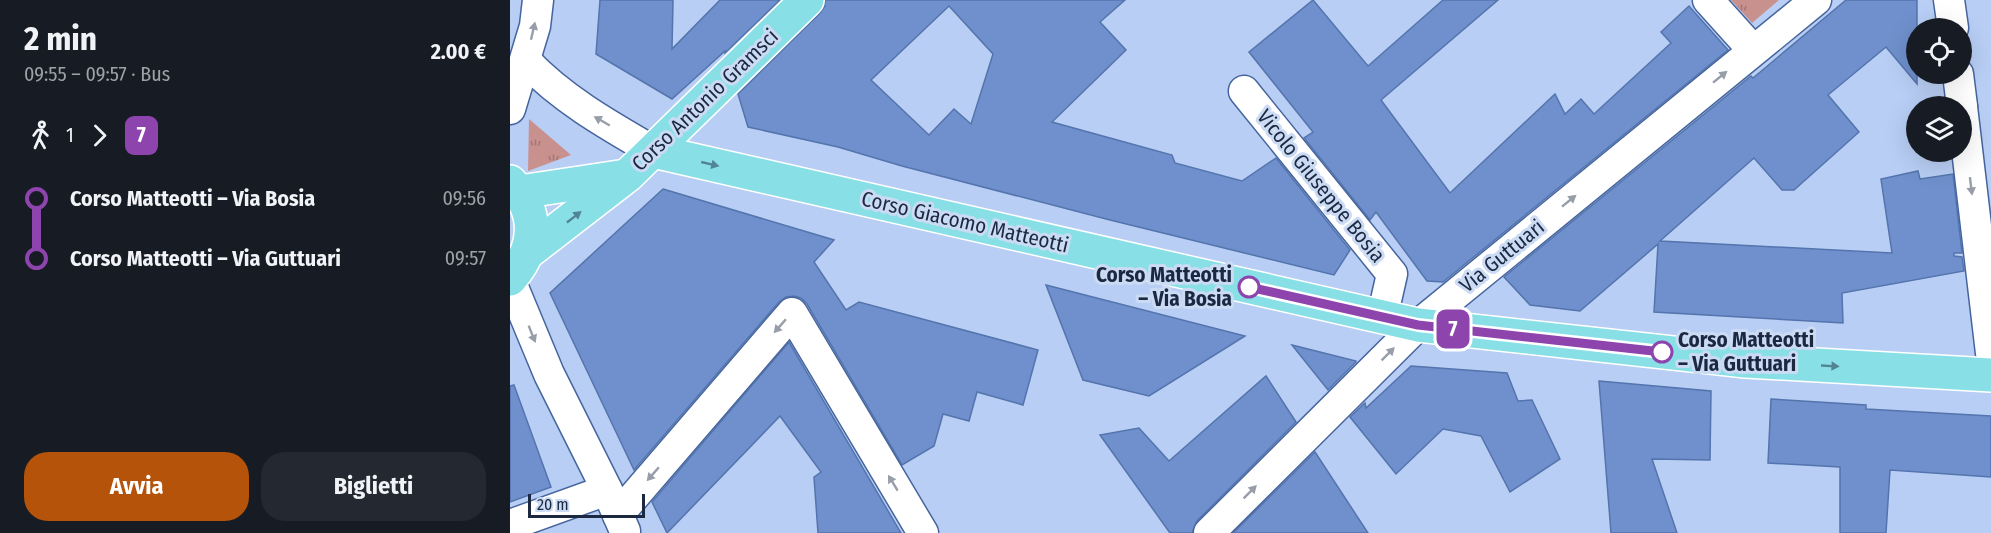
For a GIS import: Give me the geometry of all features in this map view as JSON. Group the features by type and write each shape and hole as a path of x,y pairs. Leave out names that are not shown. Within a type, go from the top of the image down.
{"main road":[{"name":"Corso Antonio Gramsci","path":"516,271 628,175 807,0"},
{"name":"Corso Giacomo Matteotti","path":"653,150 1418,325 1746,361 1991,375"},
{"name":"Corso Antonio Gramsci","path":"515,187 628,175"},
{"path":"515,187 529,212 532,233 516,271"}],"street":[{"path":"510,109 535,26 538,0"},
{"path":"1708,0 1753,50"},
{"name":"Via Guttuari","path":"1209,533 1418,325 1816,0"},
{"path":"1949,0 1952,18"},
{"path":"526,61 544,80 592,115 653,150"},
{"name":"Vicolo Giuseppe Bosia","path":"1244,91 1392,274 1382,318"},
{"path":"1968,162 1991,353"},
{"path":"516,271 549,374 617,513"},
{"path":"510,525 617,513 792,313 923,533"}],"green space":[{"path":"1731,0 1779,0 1752,23"},
{"path":"529,119 571,155 528,171"}],"building":[{"path":"600,0 673,0 672,49 720,0 780,0 725,53 725,51 672,99 596,54"},
{"path":"825,0 1125,0 1100,22 1126,50 1052,122 1172,155 1175,163 1242,181 1276,158 1350,250 1334,275 1110,220 838,147 748,127 738,94 825,6","holes":["949,6 993,54 971,124 954,109 929,135 871,80"]},
{"path":"1313,0 1368,66 1443,0 1498,0 1381,100 1450,193 1555,94 1565,114 1581,99 1594,114 1671,43 1661,32 1689,6 1728,50 1443,282 1427,281 1376,212 1370,220 1304,138 1313,132 1249,52"},
{"path":"1846,0 1917,0 1917,18 1906,18 1906,71 1886,47 1828,95 1859,132 1794,190 1782,190 1754,158 1660,241 1892,253 1881,179 1918,171 1920,179 1953,174 1962,253 1954,253 1954,256 1962,257 1964,271 1842,293 1843,323 1654,312 1658,244 1580,311 1530,305 1504,277 1751,76 1753,78"},
{"path":"663,189 834,240 814,262 846,310 859,302 1038,350 1023,405 977,392 969,421 943,414 934,446 902,465 807,304 801,298 786,297 779,302 634,470 550,293"},
{"path":"1046,285 1245,336 1149,396 1083,380"},
{"path":"789,342 901,533 818,533 814,477 821,472 780,416 667,533 652,502"},
{"path":"1292,345 1356,361 1356,362 1328,390"},
{"path":"1411,366 1507,373 1518,401 1532,400 1560,459 1510,492 1481,436 1443,429 1396,474 1350,417 1365,403 1366,408"},
{"path":"1266,376 1296,422 1197,521 1192,533 1170,533 1100,435 1139,428 1169,461"},
{"path":"1599,381 1711,391 1710,460 1652,459 1677,533 1611,533"},
{"path":"514,385 551,487 510,502 510,386"},
{"path":"1771,399 1866,405 1866,409 1991,416 1991,477 1890,470 1886,533 1840,533 1840,467 1768,463"},
{"path":"1315,452 1368,533 1233,533"}],"bus line":[{"name":"7","path":"1249,287 1418,325 1662,352"}],"place":[{"name":"Corso Matteotti – Via Bosia","path":"1249,287"},
{"name":"Corso Matteotti – Via Guttuari","path":"1662,352"}]}
